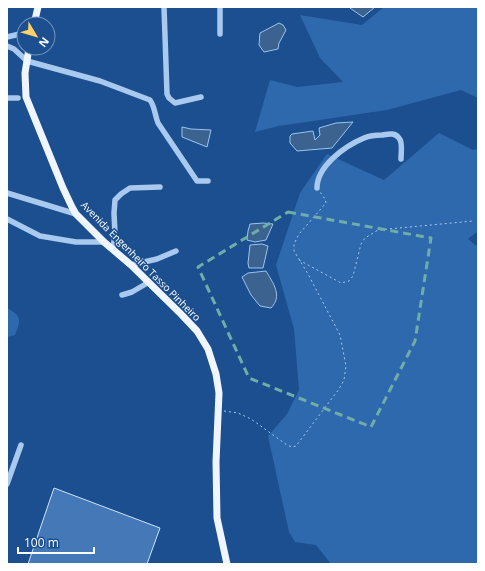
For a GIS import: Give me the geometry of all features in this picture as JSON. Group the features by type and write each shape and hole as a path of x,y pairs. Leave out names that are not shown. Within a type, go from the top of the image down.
{"main road":[{"name":"Avenida Engenheiro Tasso Pinheiro","path":"28,56 25,89 26,97 63,188 76,214 104,242 149,282 187,320 204,342 216,374 219,393 216,462 217,518 227,564"}],"street":[{"path":"164,7 165,80 167,94 175,103 201,96"},
{"path":"220,7 220,34"},
{"path":"7,46 14,49 27,61 100,81 150,100 158,123 197,181 208,181"},
{"path":"7,98 18,98"},
{"path":"317,188 317,180 325,167 344,149 365,137 389,134 398,136 401,140 401,159"},
{"path":"113,249 116,227 114,213 115,200 130,188 160,187"},
{"path":"7,194 76,214"},
{"path":"7,219 40,236 76,242 104,242"},
{"path":"131,265 157,259 176,251"},
{"path":"122,294 132,292 149,282"},
{"path":"7,484 21,445"}],"path":[{"path":"219,410 238,413 251,419 292,447 296,446 301,440 344,380 346,366 340,335 308,274 298,260 294,251 294,244 299,234 326,203 325,199 317,188"},
{"path":"298,260 341,282 345,282 349,281 353,276 361,244 365,238 378,230 473,221"}],"highlighted area":[{"path":"288,212 431,238 415,341 371,427 249,378 198,267"}],"shaded area":[{"path":"375,7 363,17 350,8"},
{"path":"384,7 478,7 478,98 461,90 387,110 279,126 255,132 270,80 297,87 343,82 320,58 300,15 362,25"},
{"path":"279,23 283,25 286,30 279,43 278,49 264,52 259,45 260,33"},
{"path":"353,122 332,148 297,151 290,143 290,136 292,134 313,131 315,140 320,135 319,128 336,123"},
{"path":"182,127 211,130 207,147 182,137"},
{"path":"439,133 473,150 478,149 478,231 468,239 478,247 478,564 331,564 316,545 295,542 289,532 268,436 287,414 299,390 294,329 276,265 300,193 327,154 384,180"},
{"path":"250,224 273,224 266,240 255,242 247,240"},
{"path":"262,244 268,246 263,268 249,268 248,263 250,245"},
{"path":"266,271 277,294 275,303 271,308 260,306 251,295 242,277 248,273"},
{"path":"7,308 18,316 19,322 15,335 7,337"}],"building":[{"path":"54,488 160,528 147,564 28,564"}]}
